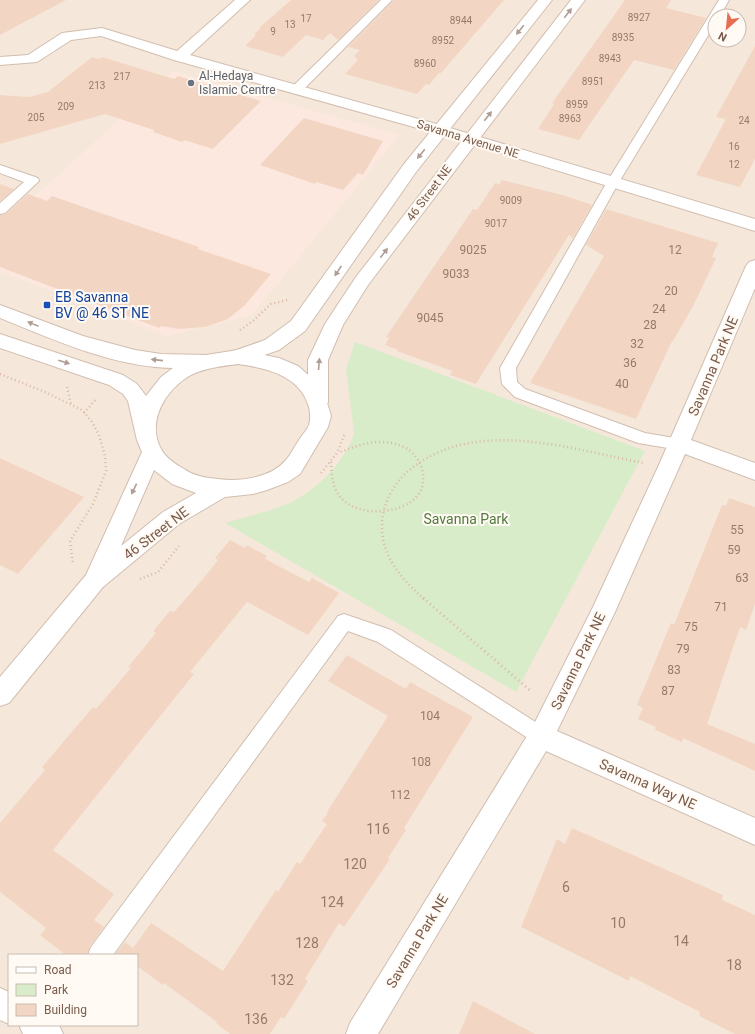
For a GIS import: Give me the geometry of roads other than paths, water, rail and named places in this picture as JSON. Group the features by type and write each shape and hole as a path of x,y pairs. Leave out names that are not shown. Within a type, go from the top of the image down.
{"street":[{"path":"179,57 243,0"},
{"path":"0,311 82,343 136,357 172,362 210,361 238,357 272,345 298,326 392,192 545,0"},
{"name":"46 Street NE","path":"0,695 95,580 171,518 220,489 246,487 265,482 292,468 320,422 318,402 318,360 334,324 362,281 578,0"},
{"name":"Savanna Avenue NE","path":"0,61 32,59 66,36 102,32 179,57 440,130 755,225"},
{"name":"Savanna Park NE","path":"361,1034 541,736 603,612 680,444 755,266"},
{"path":"0,341 116,380 127,386 141,402 144,432 151,454 168,471 191,484 220,489"},
{"path":"238,357 265,360 289,369 307,384 318,402"},
{"path":"144,432 148,409 162,388 183,371 210,361"},
{"path":"680,444 755,472"},
{"name":"46 Street NE","path":"95,580 129,500 151,454"},
{"name":"Savanna Way NE","path":"541,736 755,832"}],"lane":[{"path":"296,90 387,0"},
{"path":"680,444 644,439 520,393 510,384 508,368 613,182 724,0"},
{"path":"0,169 33,181 0,210"},
{"path":"100,954 344,622 384,636 541,736"}],"place":[{"name":"Al-Hedaya Islamic Centre","path":"191,83"},
{"name":"EB Savanna BV @ 46 ST NE","path":"47,305"}],"park label":[{"name":"Savanna Park","path":"466,519"}]}
